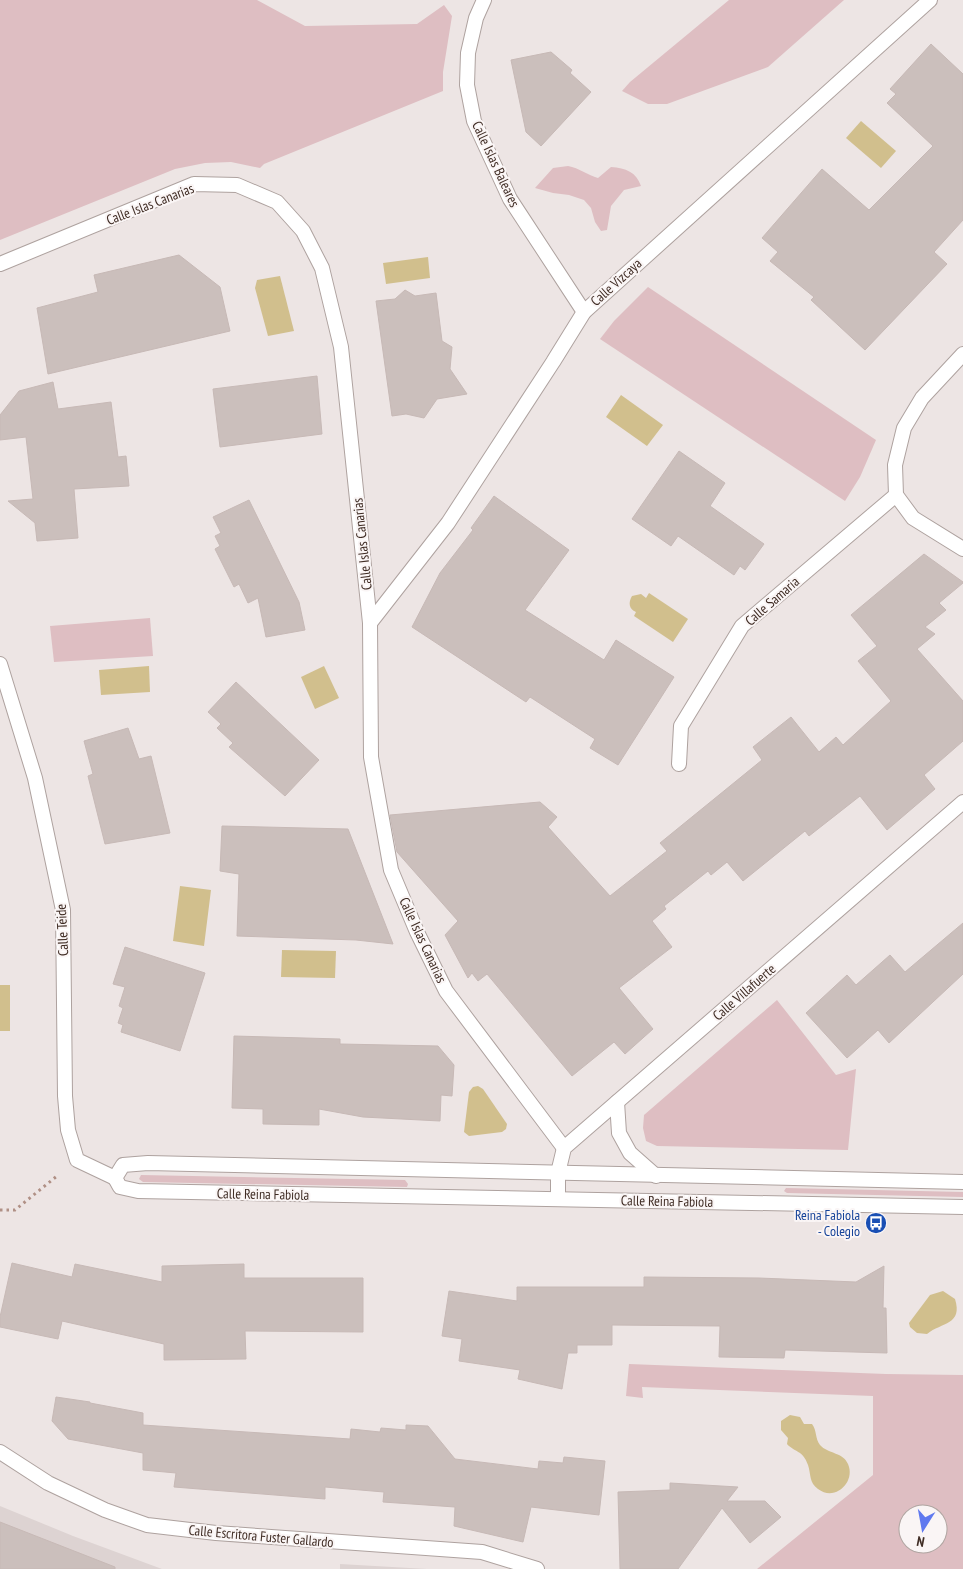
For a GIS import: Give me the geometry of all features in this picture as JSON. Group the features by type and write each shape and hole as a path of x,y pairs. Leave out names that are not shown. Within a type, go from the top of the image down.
{"street":[{"name":"Calle Islas Baleares","path":"484,0 476,18 468,54 467,85 474,121 510,199 584,312"},
{"name":"Calle Vizcaya","path":"370,623 448,523 584,312 930,0"},
{"name":"Calle Islas Canarias","path":"0,264 194,184 237,185 277,202 303,231 322,268 340,347 370,623 371,757 391,870 417,932 446,991 564,1148"},
{"path":"963,354 922,398 904,428 895,465 896,494 913,518 963,549"},
{"name":"Calle Samaria","path":"679,764 681,726 742,626 896,494"},
{"name":"Calle Teide","path":"0,664 35,778 63,910 66,1096 68,1130 77,1160"},
{"name":"Calle Villafuerte","path":"564,1148 963,802"},
{"name":"Calle Reina Fabiola","path":"617,1102 620,1132 630,1153 656,1176"},
{"path":"558,1199 558,1173 564,1148"},
{"path":"77,1160 115,1178"},
{"name":"Calle Reina Fabiola","path":"963,1182 656,1176 148,1162 123,1165 115,1178 120,1187 138,1191 963,1207"},
{"name":"Calle Escritora Fuster Gallardo","path":"0,1452 48,1483 105,1510 147,1525 216,1533 482,1552 537,1569"}],"path":[{"path":"0,1210 15,1210 77,1160"}],"shaded area":[{"path":"0,0 257,0 305,26 417,24 444,5 452,16 443,72 443,91 264,164 260,168 231,162 205,163 175,169 0,240"},
{"path":"729,0 844,0 768,67 667,104 648,104 622,91 630,82"},
{"path":"861,121 896,151 881,168 846,138"},
{"path":"568,166 598,178 611,167 621,168 633,174 641,186 624,190 611,206 607,230 601,231 595,222 591,208 584,200 535,188 553,168"},
{"path":"428,257 430,278 386,284 383,263"},
{"path":"280,276 294,331 268,336 255,288 257,280"},
{"path":"648,287 876,440 860,477 845,501 600,339 614,321"},
{"path":"621,395 663,425 647,446 606,417"},
{"path":"649,593 688,619 673,642 634,616 636,612 630,606 632,596 641,594 646,598"},
{"path":"150,618 153,656 54,662 50,626"},
{"path":"149,666 150,692 101,695 99,670"},
{"path":"324,666 339,698 315,709 301,677"},
{"path":"180,886 211,890 204,946 173,941"},
{"path":"282,950 336,951 335,978 281,977"},
{"path":"0,985 10,985 10,1031 0,1031"},
{"path":"777,1000 836,1075 856,1069 848,1150 657,1146 646,1141 643,1128 644,1115"},
{"path":"478,1086 483,1089 507,1124 506,1129 502,1132 469,1136 464,1132 469,1092 473,1087"},
{"path":"141,1175 405,1180 408,1184 407,1187 143,1182 139,1179"},
{"path":"786,1188 963,1192 963,1197 787,1193 784,1191"},
{"path":"943,1291 955,1299 957,1307 954,1318 927,1334 917,1333 910,1327 909,1323 930,1295"},
{"path":"629,1364 886,1374 963,1375 963,1569 757,1569 873,1475 873,1396 642,1387 643,1398 626,1396"},
{"path":"790,1415 800,1417 804,1424 812,1424 820,1445 846,1460 850,1471 849,1477 847,1483 837,1492 824,1492 815,1487 806,1460 787,1444 788,1438 781,1430 781,1421"},
{"path":"0,1506 73,1536 162,1569 0,1569"},
{"path":"340,1564 427,1569 340,1569"}],"building":[{"path":"931,44 963,74 963,220 934,252 947,264 865,350 811,300 814,297 770,261 778,252 762,238 822,169 869,210 933,146 887,103 896,94 890,89"},
{"path":"551,52 572,70 570,73 591,92 541,146 526,132 511,60"},
{"path":"179,255 220,287 230,331 48,374 37,308 98,292 94,275"},
{"path":"405,290 415,296 436,293 442,341 452,347 450,369 467,394 437,399 424,418 406,414 392,416 376,301 395,299"},
{"path":"317,376 322,434 220,447 213,389"},
{"path":"53,382 58,409 111,402 118,457 126,456 129,486 74,489 78,538 37,541 35,523 8,501 33,499 26,437 0,440 0,415 19,391"},
{"path":"679,451 725,483 710,506 764,544 745,570 740,566 734,575 678,536 671,546 632,519"},
{"path":"494,496 569,550 525,610 604,660 616,640 674,677 618,765 590,748 595,739 530,697 526,702 412,627 440,573 473,530 471,528"},
{"path":"249,500 299,602 305,630 266,637 258,598 248,603 239,584 234,587 215,549 220,546 215,536 221,533 213,517"},
{"path":"924,554 963,582 939,603 946,610 925,627 935,634 917,649 963,701 963,741 924,775 935,789 887,830 860,796 809,836 805,831 743,881 727,862 711,875 708,871 664,906 666,909 652,921 672,947 619,988 653,1029 625,1054 614,1042 572,1076 487,974 478,981 472,973 468,978 445,935 458,921 397,852 390,815 540,802 557,817 548,827 610,896 667,851 660,843 762,760 753,747 791,717 819,752 836,737 843,745 891,701 858,661 877,646 851,615"},
{"path":"236,682 319,760 285,796 229,747 233,743 217,728 221,724 208,712"},
{"path":"128,728 139,759 151,756 170,833 105,844 88,776 93,774 84,741"},
{"path":"222,826 348,829 393,944 356,940 237,936 239,874 220,871"},
{"path":"963,923 963,974 889,1043 878,1030 847,1058 806,1013 847,975 856,985 890,955 905,972"},
{"path":"125,947 205,973 180,1051 121,1032 123,1025 118,1023 123,1008 119,1006 125,987 113,984"},
{"path":"234,1036 340,1039 340,1044 438,1046 454,1065 452,1096 441,1095 440,1121 363,1117 319,1109 319,1125 263,1124 263,1109 232,1108"},
{"path":"12,1263 72,1277 75,1264 162,1282 162,1266 244,1264 244,1278 363,1278 363,1332 245,1331 246,1359 164,1360 164,1344 62,1321 58,1339 0,1327 0,1317"},
{"path":"884,1266 883,1308 886,1308 887,1353 785,1350 784,1358 719,1357 720,1326 612,1325 612,1345 577,1345 577,1353 568,1353 562,1389 518,1379 520,1370 459,1361 462,1339 442,1336 449,1291 517,1301 517,1287 644,1287 644,1277 759,1278 856,1282"},
{"path":"56,1397 143,1413 143,1425 350,1439 351,1429 380,1432 381,1428 406,1430 406,1425 428,1426 455,1459 538,1469 539,1461 563,1463 564,1457 605,1461 599,1515 531,1507 523,1542 454,1526 455,1507 383,1502 384,1492 325,1487 325,1499 174,1487 176,1473 143,1470 143,1453 68,1439 52,1421"},
{"path":"670,1483 738,1487 727,1501 765,1501 781,1517 750,1543 722,1508 678,1569 620,1569 618,1492 670,1490"},
{"path":"0,1522 115,1567 115,1569 0,1569"}],"place":[{"name":"Reina Fabiola - Colegio","path":"876,1223"}]}
